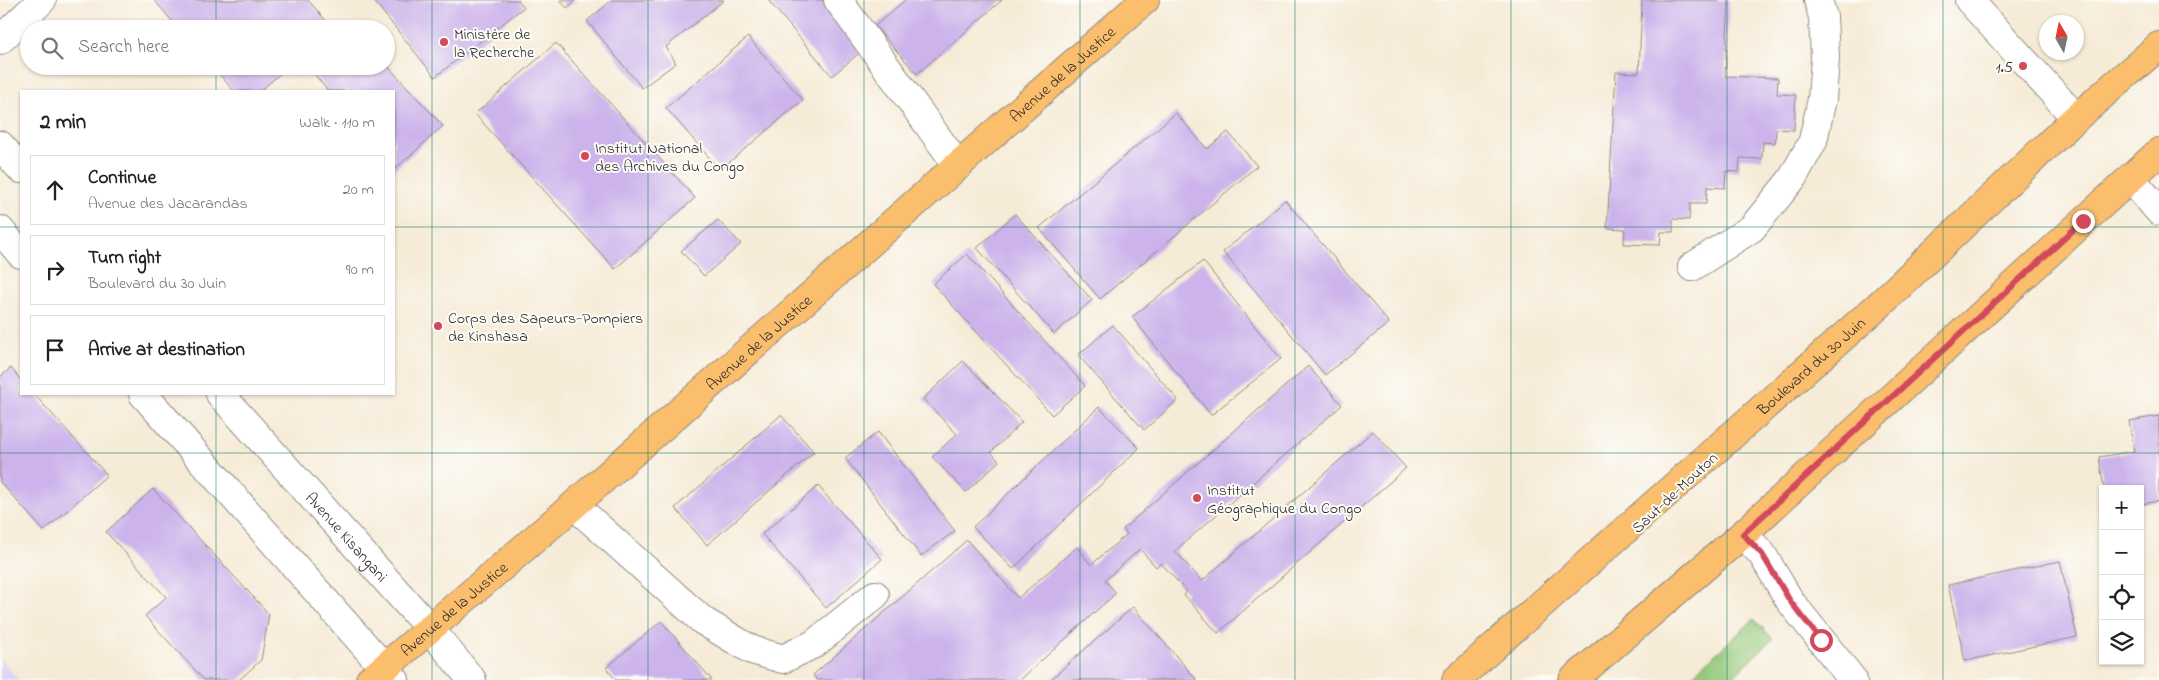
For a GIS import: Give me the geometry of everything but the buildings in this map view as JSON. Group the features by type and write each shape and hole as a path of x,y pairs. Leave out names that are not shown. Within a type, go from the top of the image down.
{"main road":[{"name":"Avenue de la Justice","path":"382,676 430,629 574,505 1145,0"},
{"name":"Boulevard du 30 Juin","path":"1456,680 1879,304 2076,118 2159,46"},
{"path":"1573,680 1743,534 2159,152"},
{"name":"Saut-de-Mouton","path":"1470,680 1879,304"},
{"path":"1558,680 1936,356"}],"street":[{"path":"21,20 42,0"},
{"path":"838,0 958,166"},
{"path":"1692,267 1752,228 1792,180 1813,141 1822,99 1825,58 1824,17 1818,0"},
{"path":"1969,0 2076,118"},
{"path":"0,40 20,21"},
{"path":"0,145 20,168"},
{"path":"2130,178 2159,211"},
{"path":"0,230 20,253"},
{"path":"144,395 382,676"},
{"name":"Avenue Kisangani","path":"221,395 430,629 472,680"},
{"path":"574,505 703,621 752,650 783,658 814,644 875,595"},
{"path":"1743,534 1762,554 1790,601 1853,680"}],"shaded area":[{"path":"0,659 19,680 0,680"}],"green space":[{"path":"1754,619 1773,639 1729,680 1687,680"}],"place":[{"name":"Ministère de la Recherche","path":"444,42"},
{"name":"1.5","path":"2023,66"},
{"name":"Institut National des Archives du Congo","path":"585,156"},
{"name":"Corps des Sapeurs-Pompiers de Kinshasa","path":"438,326"},
{"name":"Institut Géographique du Congo","path":"1197,498"}],"route":[{"path":"1821,640 1790,601 1762,554 1743,534 2083,221"}]}
